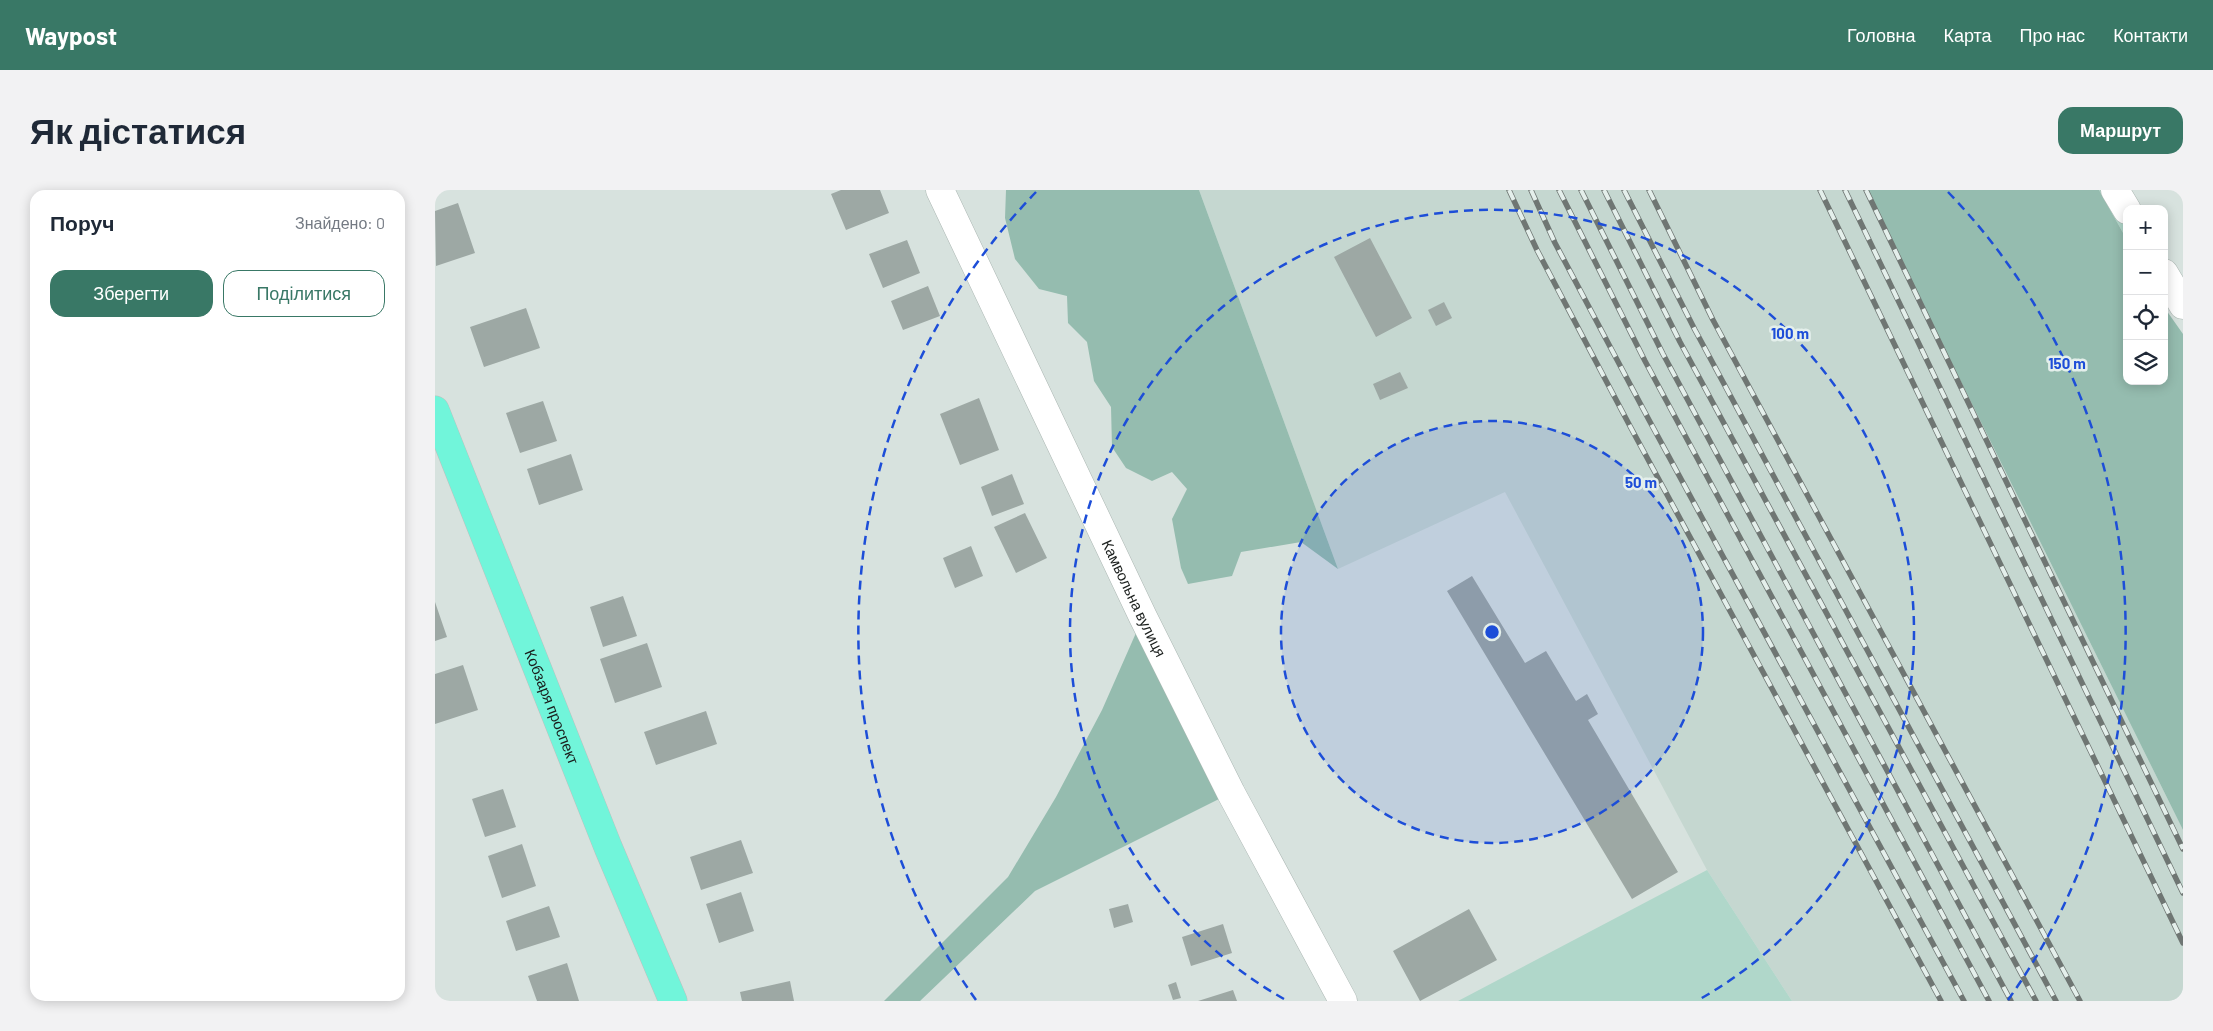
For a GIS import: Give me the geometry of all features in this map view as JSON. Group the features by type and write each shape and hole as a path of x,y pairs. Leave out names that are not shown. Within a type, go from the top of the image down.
{"main road":[{"name":"Кобзаря проспект","path":"435,410 608,847 673,1001"}],"street":[{"name":"Камвольна вулиця","path":"939,190 1151,632 1231,793 1343,1001"},
{"path":"2115,190 2124,205"},
{"path":"2168,280 2183,305"}],"shaded area":[{"path":"1199,190 1866,190 2183,830 2183,1001 1792,1001 1707,870 1505,492 1338,569"}],"green space":[{"path":"1006,190 1199,190 1338,569 1301,542 1241,552 1232,576 1188,584 1181,568 1172,519 1187,489 1172,472 1152,481 1126,468 1112,447 1111,407 1094,381 1087,342 1068,323 1067,296 1039,289 1015,259 1005,218"},
{"path":"1866,190 2099,190 2123,233 2123,385 2168,385 2168,313 2183,334 2183,830"},
{"path":"2099,190 2115,190 2124,205 2123,233"},
{"path":"1143,617 1231,793 1035,891 920,1001 884,1001 1008,877 1056,797 1102,710"},
{"path":"1707,870 1792,1001 1458,1001"}],"building":[{"path":"841,190 880,190 889,213 846,230 831,194"},
{"path":"458,203 475,253 436,266 435,211"},
{"path":"1370,238 1412,318 1376,337 1334,257"},
{"path":"907,240 920,273 883,288 869,254"},
{"path":"928,286 940,316 903,330 891,301"},
{"path":"1444,302 1452,318 1436,326 1428,310"},
{"path":"526,308 540,348 484,367 470,327"},
{"path":"1400,372 1408,388 1380,400 1373,384"},
{"path":"979,398 999,450 960,465 940,414"},
{"path":"543,401 557,441 520,453 506,413"},
{"path":"571,454 583,490 539,505 527,469"},
{"path":"1012,474 1024,504 992,516 981,487"},
{"path":"1025,513 1047,558 1016,573 994,527"},
{"path":"971,546 983,576 955,588 943,558"},
{"path":"1472,576 1525,663 1546,651 1576,701 1587,694 1598,714 1588,720 1678,872 1632,899 1447,591"},
{"path":"623,596 637,636 603,647 590,607"},
{"path":"435,602 447,637 435,641"},
{"path":"647,643 662,687 615,703 600,659"},
{"path":"463,665 478,710 435,724 435,674"},
{"path":"706,711 717,744 656,765 644,732"},
{"path":"503,789 516,827 485,837 472,799"},
{"path":"741,840 753,873 701,890 690,857"},
{"path":"522,844 536,886 502,898 488,856"},
{"path":"741,892 754,931 719,943 706,904"},
{"path":"1128,904 1133,922 1114,928 1109,909"},
{"path":"549,906 560,937 516,951 506,921"},
{"path":"1469,909 1497,960 1420,1001 1393,951"},
{"path":"1223,924 1232,953 1191,966 1182,937"},
{"path":"567,963 579,1001 537,1001 528,976"},
{"path":"790,981 794,1001 742,1001 740,992"},
{"path":"1176,982 1181,998 1173,1000 1168,985"},
{"path":"1233,990 1237,1001 1198,1001"}],"railway":[{"path":"1509,190 1537,250 1631,428 1941,1001"},
{"path":"1531,190 1555,243 1649,420 1964,1001"},
{"path":"1559,190 1645,361 1989,1001"},
{"path":"1581,190 1663,354 2011,1001"},
{"path":"1604,190 1680,342 2036,1001"},
{"path":"1624,190 1695,330 2056,1001"},
{"path":"1649,190 1713,320 2080,1001"},
{"path":"1820,190 2183,943"},
{"path":"1845,190 2183,893"},
{"path":"1866,190 2183,849"}]}
